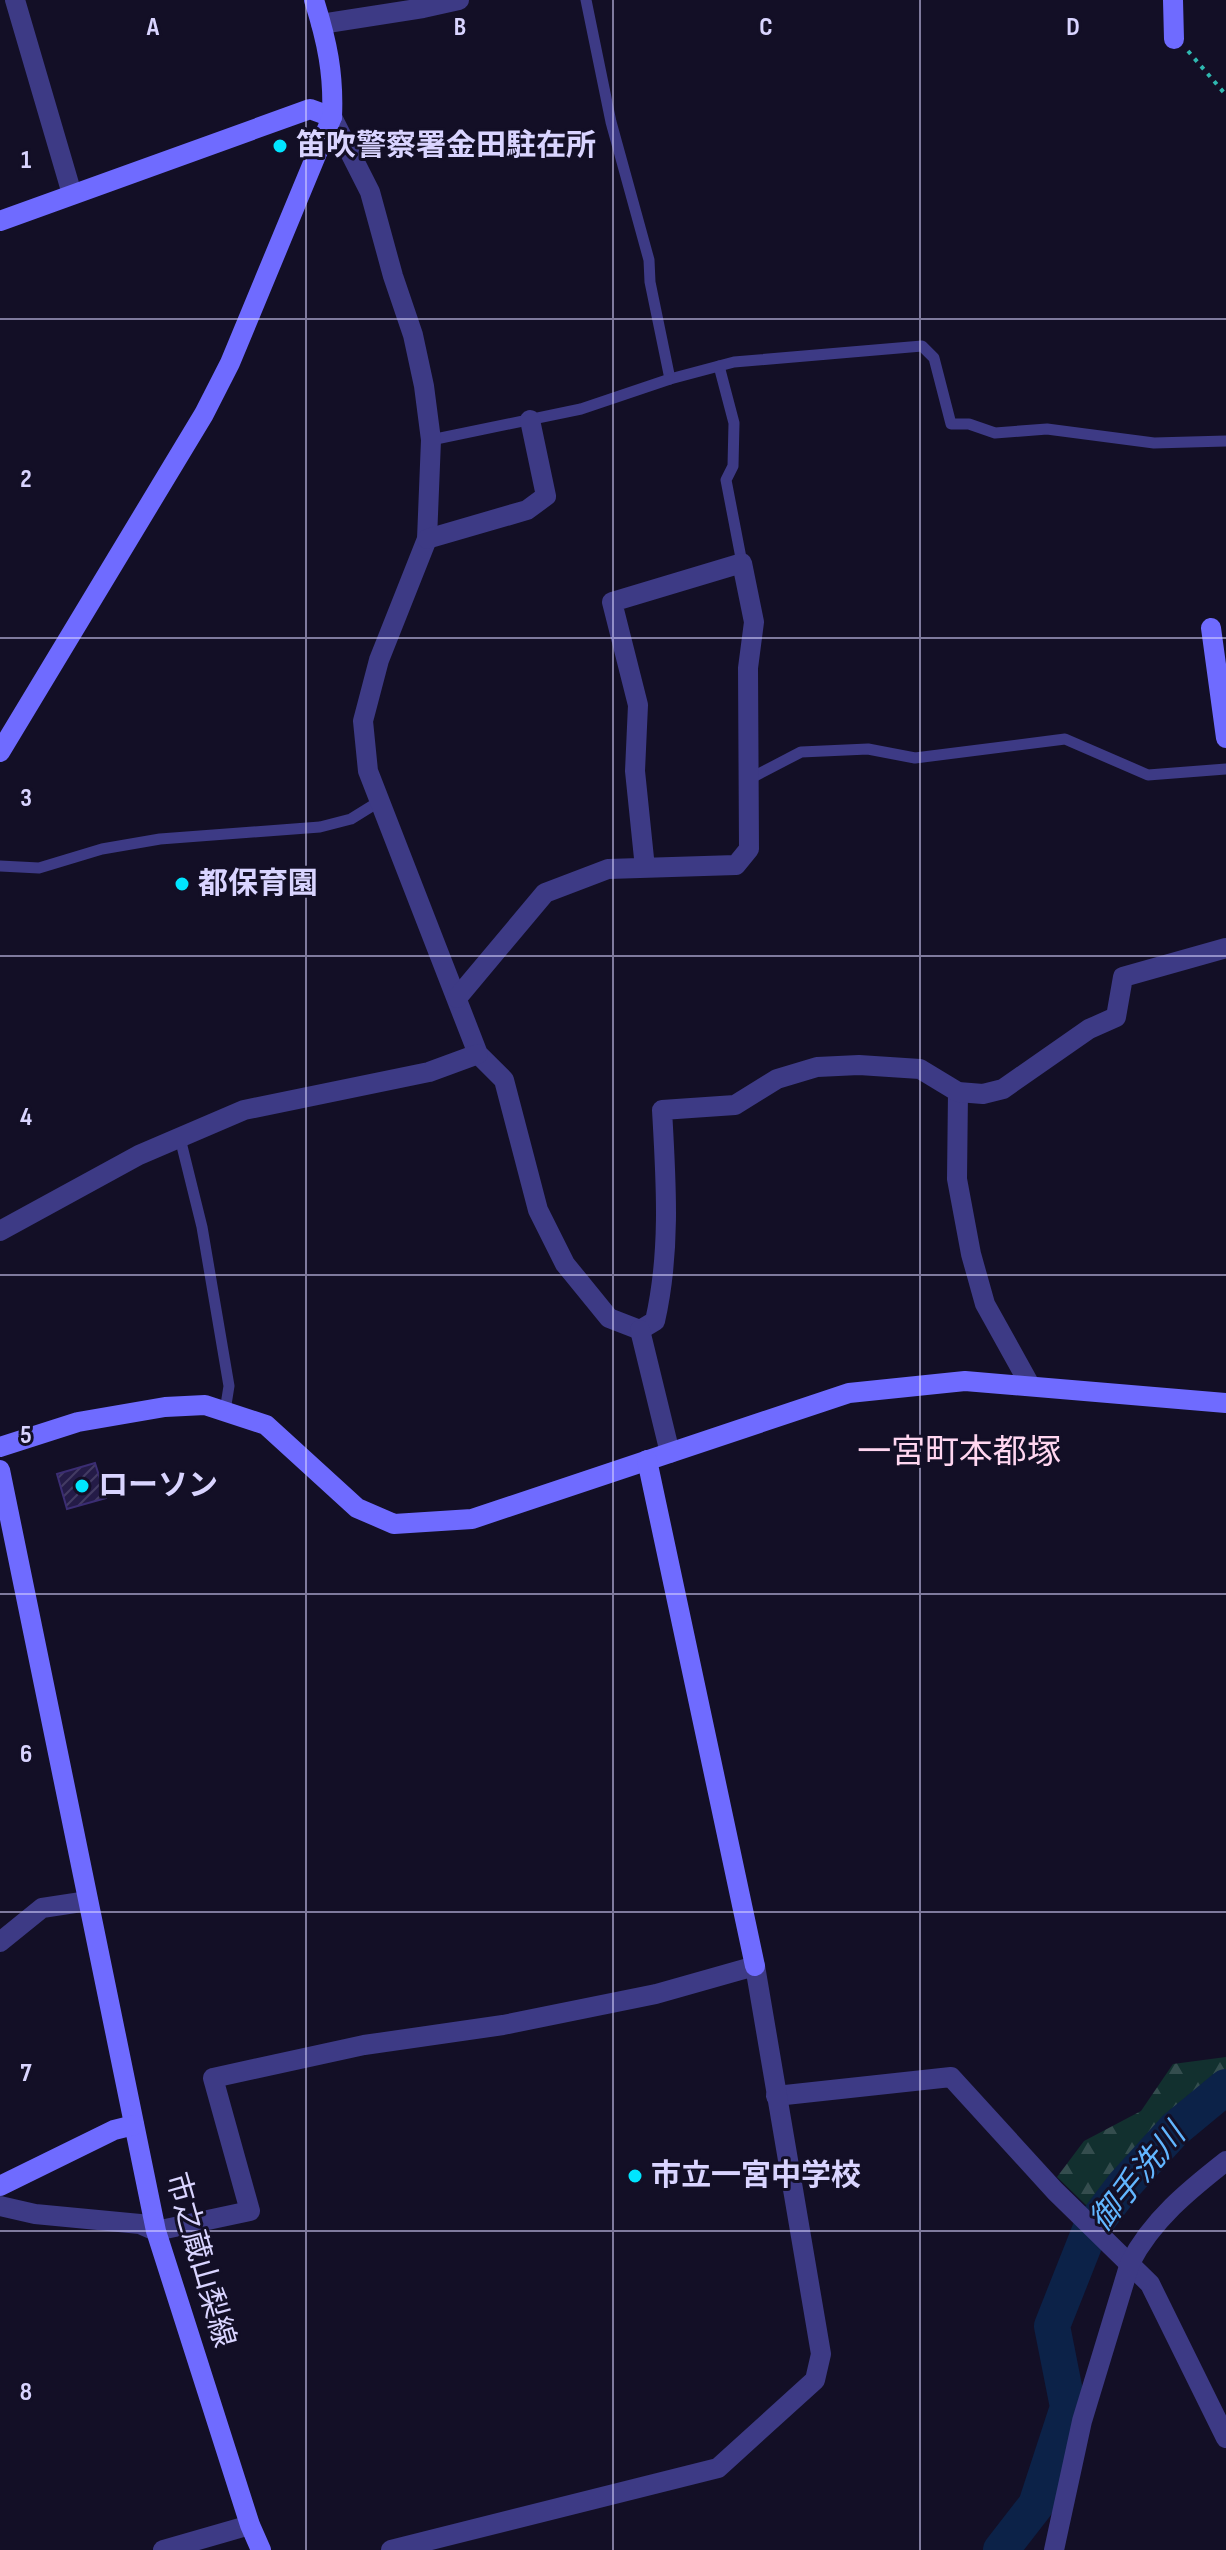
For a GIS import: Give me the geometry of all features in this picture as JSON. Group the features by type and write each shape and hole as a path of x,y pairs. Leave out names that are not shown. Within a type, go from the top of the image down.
{"street":[{"path":"15,0 72,194"},
{"path":"0,752 204,414 230,363 332,117 334,84 314,0"},
{"path":"321,24 459,0"},
{"path":"1173,0 1174,39"},
{"path":"0,221 310,109 332,117 370,192 413,335 431,440 427,539 379,660 363,721 368,771 478,1054 504,1080 538,1210 565,1264 609,1318 640,1330"},
{"path":"427,539 527,510 546,496 530,420"},
{"path":"457,998 545,893 608,869 645,868 736,865 749,849 748,668 754,622 742,563 612,602 638,705 635,771 645,868"},
{"path":"1211,628 1226,738"},
{"path":"640,1330 655,1321 660,1299 668,1210 662,1110 735,1105 777,1079 817,1067 859,1065 920,1069 958,1092 983,1094 1003,1089 1089,1029 1116,1017 1123,977 1226,948"},
{"path":"0,1231 139,1155 244,1110 429,1072 478,1054"},
{"path":"958,1092 957,1179 971,1254 985,1304 1030,1385"},
{"path":"640,1330 670,1453"},
{"path":"0,1447 78,1422 165,1407 205,1405 266,1425 357,1508 394,1524 472,1519 849,1393 965,1381 1226,1403"},
{"path":"391,2550 718,2468 815,2380 821,2354 755,1966 647,1460"},
{"name":"市之蔵山梨線","path":"0,1470 156,2231 250,2525 261,2550"},
{"path":"0,1942 42,1908 88,1901"},
{"path":"0,2206 35,2214 140,2224 156,2231 250,2211 213,2078 364,2045 503,2025 656,1994 755,1966"},
{"path":"776,2096 951,2077 1055,2191 1150,2284 1226,2438"},
{"path":"0,2186 114,2130 134,2125"},
{"path":"1054,2550 1082,2421 1130,2263 1175,2201 1226,2161"},
{"path":"163,2550 250,2525"}],"lane":[{"path":"586,0 611,122 649,260 650,282 670,379"},
{"path":"431,440 581,409 670,379 734,362 922,346 934,358 951,424 969,424 995,433 1047,429 1154,443 1226,441"},
{"path":"719,366 734,423 733,466 726,480 742,563"},
{"path":"749,779 801,752 868,749 915,758 1065,739 1148,775 1226,769"},
{"path":"0,866 39,868 102,849 160,839 320,827 351,819 380,801"},
{"path":"180,1138 202,1227 229,1386 225,1411"}],"path":[{"path":"1174,39 1226,95"}],"green space":[{"path":"1226,2057 1226,2075 1175,2116 1104,2196 1087,2206 1057,2177 1084,2141 1141,2111 1173,2064"}],"building":[{"path":"95,1463 106,1498 67,1509 57,1474"}],"waterway":[{"name":"御手洗川","path":"1001,2550 1036,2505 1068,2407 1052,2326 1090,2230 1125,2184 1175,2129 1226,2087"}],"place":[{"name":"笛吹警察署金田駐在所","path":"280,146"},
{"name":"都保育園","path":"182,884"},
{"name":"ローソン","path":"82,1486"},
{"name":"市立一宮中学校","path":"635,2176"}],"district":[{"name":"一宮町本都塚","path":"959,1452"}]}
